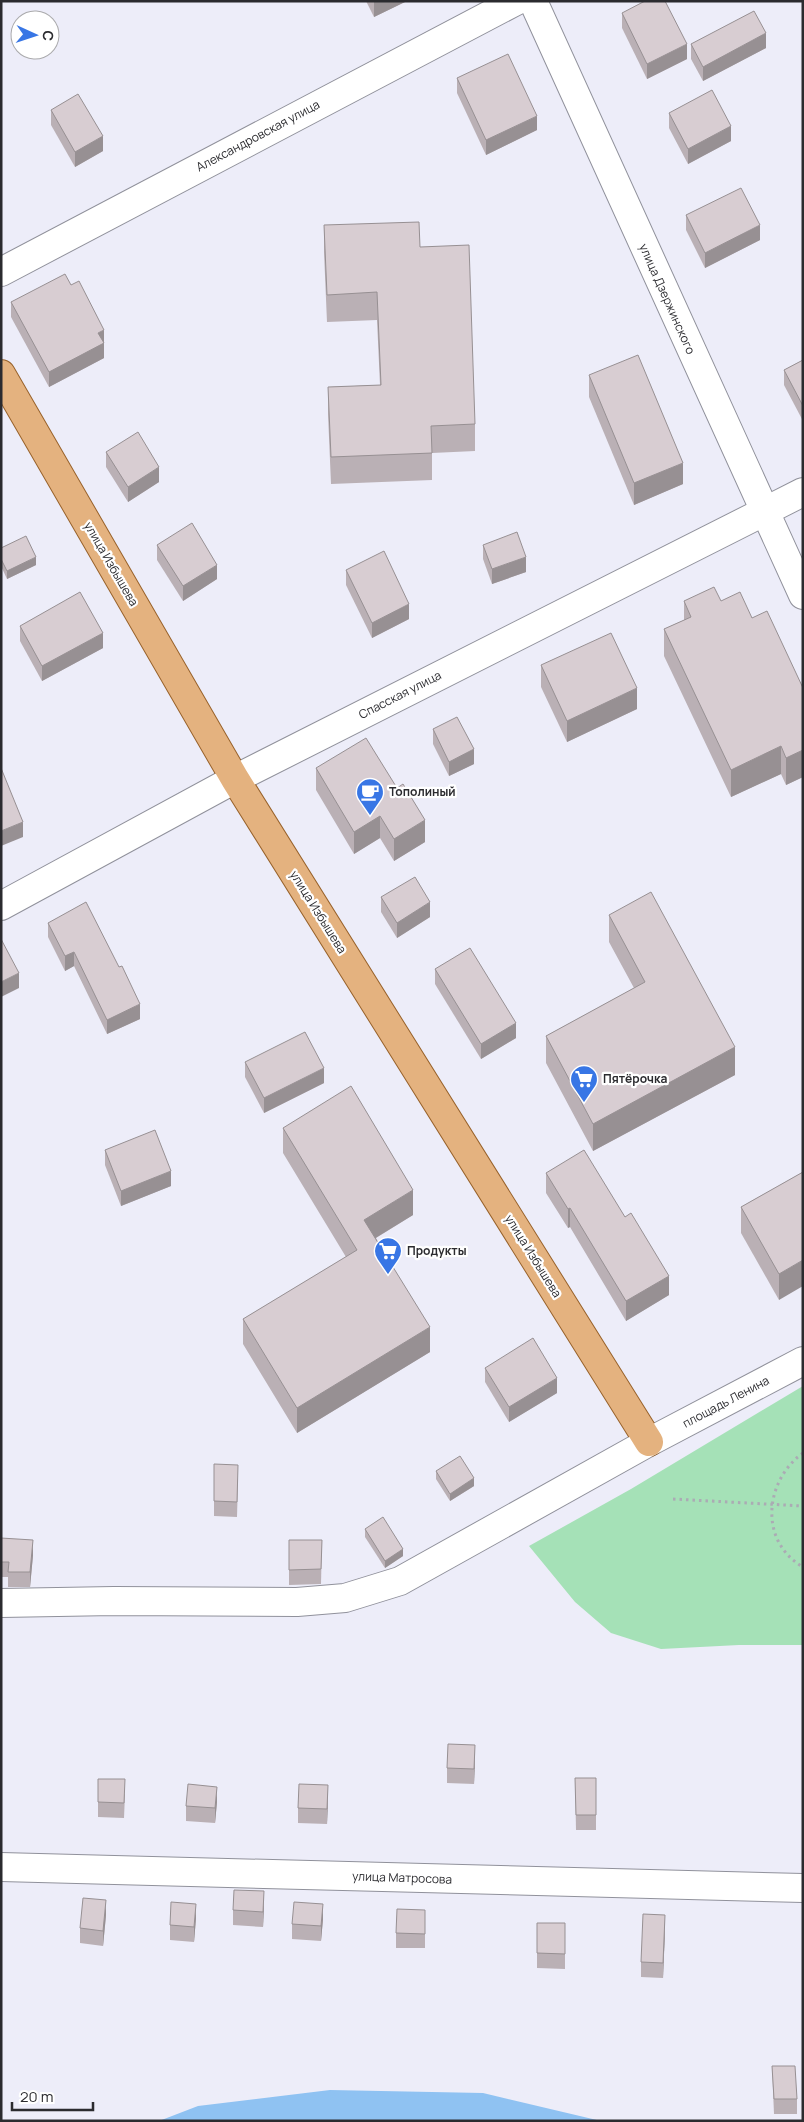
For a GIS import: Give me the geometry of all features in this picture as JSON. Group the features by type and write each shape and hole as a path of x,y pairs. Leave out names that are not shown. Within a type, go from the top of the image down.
{"main road":[{"name":"улица Избышева","path":"1,374 236,779 649,1442"}],"street":[{"name":"Александровская улица","path":"1,272 516,1"},
{"name":"улица Дзержинского","path":"533,1 763,511 803,595"},
{"name":"Спасская улица","path":"1,906 236,779 803,492"},
{"name":"площадь Ленина","path":"1,1603 114,1601 297,1602 345,1598 400,1581 649,1442 803,1361"},
{"name":"улица Матросова","path":"1,1867 803,1888"}],"path":[{"path":"803,1453 789,1464 780,1477 771,1504 773,1525 779,1540 788,1554 803,1567"},
{"path":"673,1499 803,1506"}],"green space":[{"path":"803,1386 803,1645 739,1645 661,1649 611,1633 575,1602 529,1546 631,1489"}],"water":[{"path":"330,2090 483,2093 601,2121 159,2121 198,2106"}],"building":[{"path":"645,1 665,1 687,44 647,64 622,13"},
{"path":"754,11 766,33 703,67 691,44"},
{"path":"508,54 537,116 486,140 457,78"},
{"path":"712,90 731,126 688,149 669,113"},
{"path":"78,94 103,136 75,152 51,110"},
{"path":"741,188 760,225 705,253 686,215"},
{"path":"419,222 420,247 469,245 475,424 431,426 432,453 331,457 328,387 381,385 377,292 327,295 324,225"},
{"path":"65,274 71,285 79,281 104,330 98,333 104,343 49,372 11,302"},
{"path":"638,355 683,463 634,483 589,375"},
{"path":"803,360 803,406 784,370"},
{"path":"138,432 159,467 128,487 106,452"},
{"path":"192,523 217,565 183,586 157,545"},
{"path":"517,532 526,557 492,569 483,545"},
{"path":"26,536 36,557 7,571 1,559 1,548"},
{"path":"384,551 409,604 372,623 346,570"},
{"path":"714,587 721,601 740,592 752,618 767,611 803,688 803,750 786,758 781,746 731,770 664,629 691,617 684,601"},
{"path":"80,592 103,633 42,666 20,626"},
{"path":"611,633 637,688 567,721 541,665"},
{"path":"457,717 474,749 449,762 433,729"},
{"name":"Тополиный","path":"366,738 397,788 403,784 425,820 394,839 380,816 354,832 316,768"},
{"path":"1,768 23,822 1,831"},
{"path":"415,877 430,902 397,923 381,897"},
{"path":"651,892 735,1047 593,1124 546,1036 645,982 609,915"},
{"path":"86,902 119,967 122,966 140,1004 107,1020 74,952 65,956 48,923"},
{"path":"1,939 19,973 1,982"},
{"path":"470,948 516,1023 481,1044 435,969"},
{"path":"305,1032 324,1068 264,1098 245,1062"},
{"path":"351,1086 413,1190 364,1220 430,1327 297,1408 243,1319 357,1250 283,1128"},
{"path":"155,1130 171,1171 121,1191 105,1150"},
{"path":"584,1150 625,1217 631,1213 669,1276 626,1301 570,1208 568,1209 546,1173"},
{"path":"803,1172 803,1260 779,1274 741,1207"},
{"path":"533,1338 557,1378 509,1407 485,1368"},
{"path":"460,1456 474,1478 450,1494 436,1471"},
{"path":"214,1464 238,1465 237,1502 214,1501"},
{"path":"383,1517 403,1549 385,1561 365,1529"},
{"path":"1,1538 33,1540 30,1572 8,1572 9,1562 1,1562"},
{"path":"289,1540 322,1540 321,1569 289,1570"},
{"path":"448,1744 475,1745 474,1769 447,1768"},
{"path":"575,1778 596,1778 596,1815 576,1815"},
{"path":"98,1779 125,1779 124,1803 98,1802"},
{"path":"188,1784 217,1787 215,1808 186,1806"},
{"path":"299,1784 328,1785 327,1809 298,1808"},
{"path":"234,1890 264,1891 263,1912 233,1910"},
{"path":"83,1898 106,1900 103,1931 80,1928"},
{"path":"171,1902 196,1904 194,1927 170,1925"},
{"path":"294,1902 323,1904 321,1926 292,1924"},
{"path":"397,1909 425,1910 425,1934 396,1933"},
{"path":"643,1914 665,1915 663,1963 641,1962"},
{"path":"537,1923 565,1923 565,1954 537,1953"},
{"path":"772,2066 795,2066 797,2099 774,2099"}],"place":[{"name":"Тополиный","path":"370,816"},
{"name":"Пятёрочка","path":"584,1103"},
{"name":"Продукты","path":"388,1275"}]}
